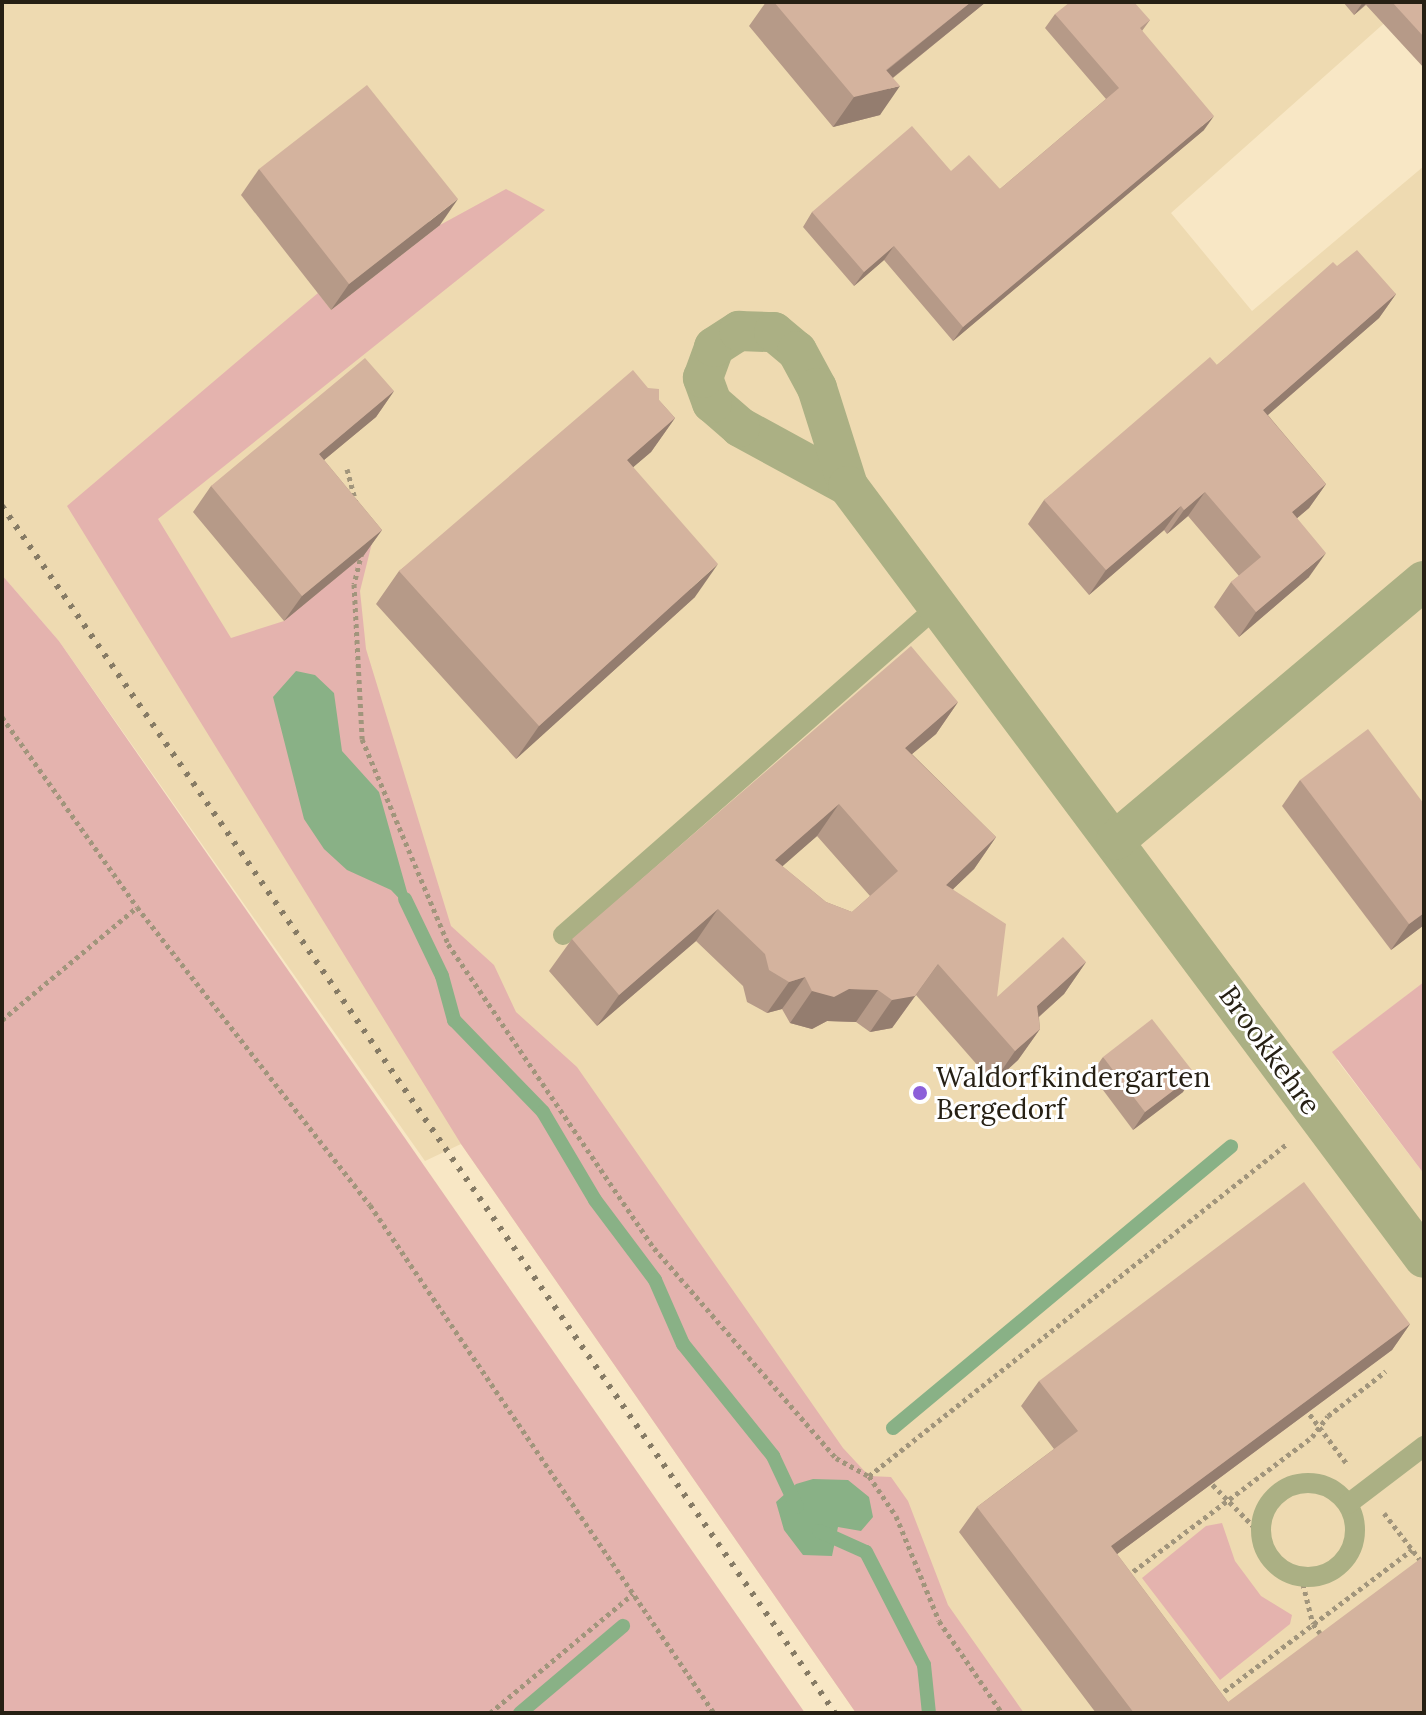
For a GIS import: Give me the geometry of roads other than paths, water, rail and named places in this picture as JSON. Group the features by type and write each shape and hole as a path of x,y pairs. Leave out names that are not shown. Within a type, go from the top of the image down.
{"street":[{"name":"Brookkehre","path":"848,486 1116,840 1424,1258"},
{"path":"1116,840 1424,581"}],"lane":[{"path":"563,935 939,605"},
{"path":"1348,1504 1424,1446"},
{"path":"1293,1485 1323,1486 1348,1504 1355,1533 1352,1549 1331,1571 1301,1576 1273,1561 1261,1534 1268,1504 1293,1485"}],"waterway":[{"path":"405,899 442,976 454,1020 543,1112 595,1200 655,1280 683,1344 773,1456 797,1507"},
{"path":"893,1428 1231,1146"},
{"path":"819,1531 866,1552 924,1665 929,1713"},
{"path":"520,1713 623,1626"}],"railway":[{"path":"2,506 835,1713"}],"place":[{"name":"Waldorfkindergarten Bergedorf","path":"920,1093"}]}
